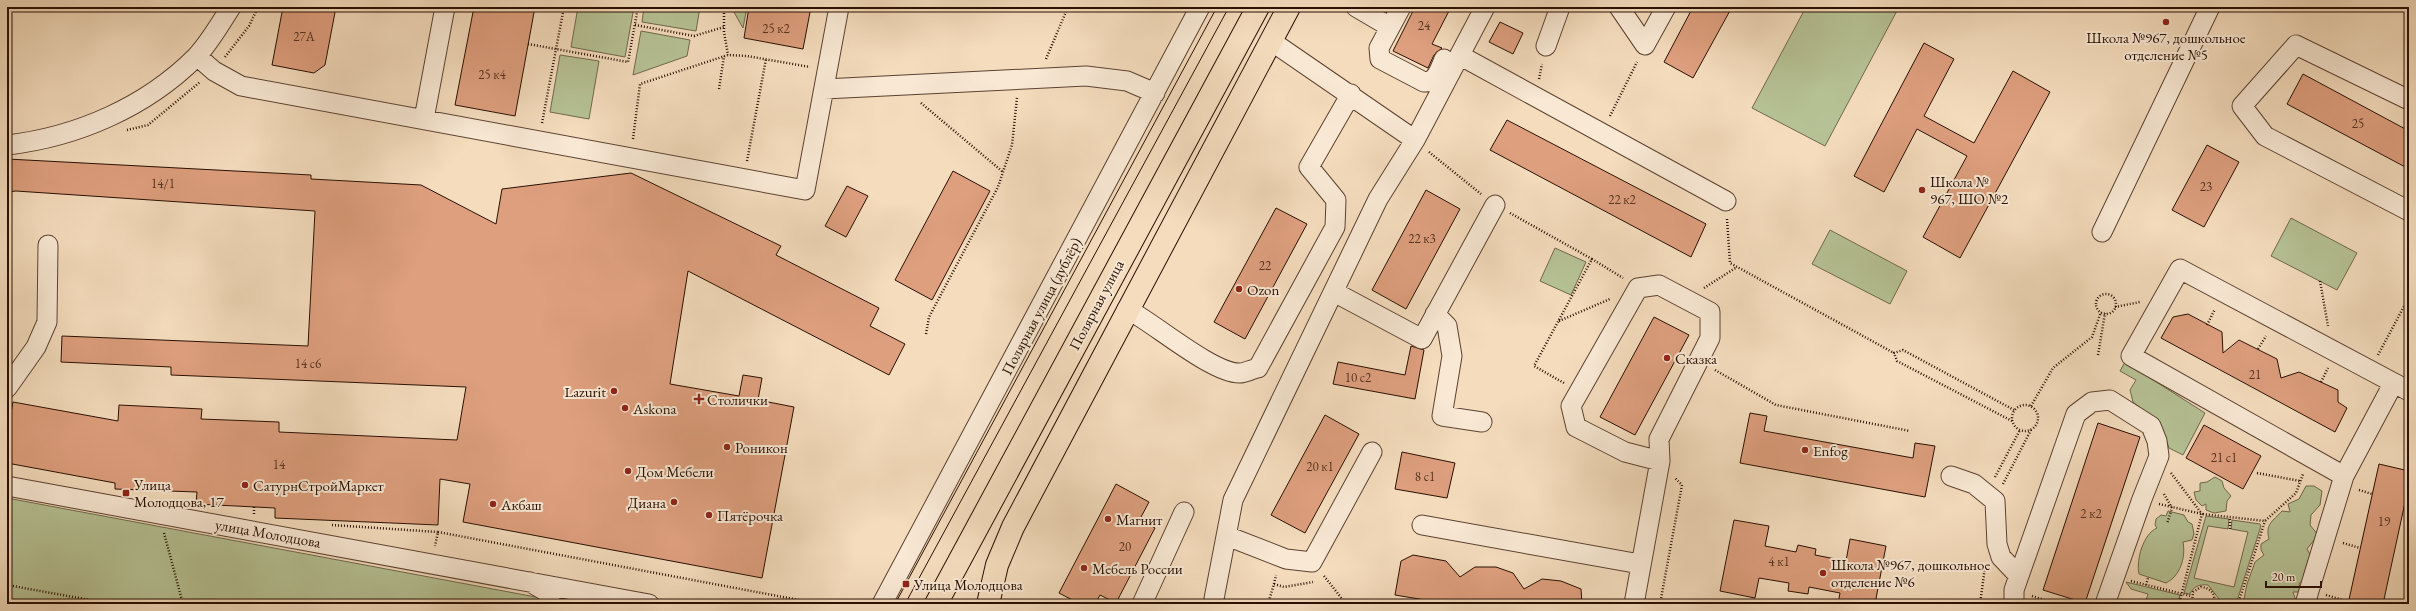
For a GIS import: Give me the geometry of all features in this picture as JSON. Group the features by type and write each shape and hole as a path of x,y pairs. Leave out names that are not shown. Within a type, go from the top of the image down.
{"main road":[{"name":"Полярная улица","path":"936,604 1258,7"},
{"name":"Полярная улица","path":"988,604 997,565 1012,527 1289,7"}],"street":[{"path":"7,145 25,143 74,130 125,110 166,82 197,56 231,7"},
{"path":"424,119 445,7"},
{"path":"197,56 214,71 242,86 805,190 839,7"},
{"name":"Полярная улица (дублёр)","path":"882,604 1200,7"},
{"path":"1356,7 1390,27"},
{"path":"1213,604 1233,500 1378,199 1415,140 1461,56 1483,11 1474,10 1467,14 1434,80 1424,82 1380,59 1379,48 1401,7"},
{"path":"1546,46 1560,7"},
{"path":"1619,7 1645,45 1666,7"},
{"path":"2102,232 2210,7"},
{"path":"1271,41 1351,94 1415,140"},
{"path":"2409,100 2296,45 2242,106 2265,136 2409,212"},
{"path":"1461,56 1726,201"},
{"path":"824,89 898,84 1086,76 1127,81 1155,93"},
{"path":"1127,309 1161,330 1210,364 1239,373 1258,368 1335,227 1336,200 1309,167 1351,94"},
{"path":"1334,292 1422,339 1495,205"},
{"path":"7,388 36,347 47,322 48,245"},
{"path":"2305,604 2344,476 2401,387 2180,269 2131,356 2344,476"},
{"path":"1634,604 1640,564 1660,461 1659,439 1710,338 1710,312 1659,285 1638,288 1571,406 1576,427 1625,452 1660,461"},
{"path":"1435,314 1447,326 1452,356 1442,416 1482,422"},
{"path":"2016,590 2076,414 2092,402 2110,400 2151,426 2157,441 2159,456 2142,499 2105,604"},
{"path":"1227,536 1286,559 1312,562 1372,452"},
{"path":"1951,476 1974,484 1990,497 1997,544 2001,557 2016,590"},
{"name":"улица Молодцова","path":"7,486 649,604"},
{"path":"1142,604 1184,512"},
{"path":"1422,525 1640,564"},
{"name":"улица Молодцова","path":"529,581 546,592 551,604"},
{"name":"улица Молодцова","path":"572,604 580,597 604,595"}],"path":[{"path":"539,140 564,7"},
{"path":"528,44 628,62 638,7"},
{"path":"724,7 724,27 728,55"},
{"path":"1038,78 1068,7"},
{"path":"635,25 694,36 724,27"},
{"path":"1601,133 1645,45"},
{"path":"1536,98 1546,46"},
{"path":"633,141 640,84 728,55 766,59 812,67"},
{"path":"719,89 724,56"},
{"path":"744,178 766,59"},
{"path":"926,334 929,318 998,186 1012,145 1019,79"},
{"path":"898,84 1003,172"},
{"path":"1726,201 1730,263 1894,353 1897,361 2012,421 2020,430"},
{"path":"1580,391 1534,366 1592,259 1638,288"},
{"path":"1686,299 1737,267"},
{"path":"2320,281 2332,350"},
{"path":"1559,321 1638,288"},
{"path":"2103,294 2111,295 2116,305 2112,311 2105,314 2101,312 2097,306 2097,299 2103,294"},
{"path":"2370,371 2409,297"},
{"path":"2032,406 2053,368 2092,337 2101,312"},
{"path":"2098,354 2105,314"},
{"path":"1894,353 1903,350 2014,410"},
{"path":"1699,361 1776,405 1910,430"},
{"path":"1990,497 2038,420 2038,414 2032,406 2022,405 2014,410 2012,421"},
{"path":"2020,430 2031,429"},
{"path":"1990,497 2020,430"},
{"path":"2159,456 2202,514"},
{"path":"2238,604 2265,521 2296,493 2309,456"},
{"path":"1660,461 1682,485 1660,604"},
{"path":"2257,473 2300,482"},
{"path":"2142,499 2172,508 2202,514 2265,521"},
{"path":"2167,524 2172,508"},
{"path":"157,513 169,548 183,604"},
{"path":"2179,604 2202,514"},
{"path":"2230,517 2230,529"},
{"path":"438,532 784,597 799,600 803,604"},
{"path":"1980,604 1987,554 1997,544"},
{"path":"1312,562 1343,600"},
{"path":"2114,577 2191,596"},
{"path":"1268,604 1274,584 1284,587 1324,578"},
{"path":"2146,585 2148,578"},
{"path":"7,585 112,604"},
{"path":"2403,604 2409,586"},
{"path":"2192,604 2191,596 2197,589 2206,588 2213,594 2214,604"},
{"path":"2016,590 2057,604"},
{"path":"1336,604 1343,600 1373,604"}],"green space":[{"path":"578,7 634,7 625,57 571,47"},
{"path":"644,7 700,7 696,31 642,22"},
{"path":"731,7 747,7 743,28"},
{"path":"1806,7 1899,7 1825,146 1752,108"},
{"path":"641,31 690,40 687,56 633,75"},
{"path":"560,55 599,61 589,119 550,112"},
{"path":"2291,218 2357,253 2337,290 2271,256"},
{"path":"1830,230 1907,271 1890,304 1812,264"},
{"path":"1555,248 1586,262 1571,295 1540,281"},
{"path":"2125,362 2205,413 2183,455 2169,448 2160,423 2133,402 2130,390 2136,380 2120,371"},
{"path":"2215,477 2222,481 2224,488 2231,496 2227,501 2226,511 2214,513 2206,510 2206,504 2202,506 2196,500 2194,492 2200,491 2200,483 2207,482"},
{"path":"2306,486 2314,486 2322,491 2320,505 2311,515 2310,525 2318,535 2307,549 2312,558 2305,577 2299,584 2301,592 2293,592 2297,604 2243,604 2247,584 2255,562 2264,555 2261,550 2261,544 2269,539 2269,526 2282,511 2290,512 2288,504 2299,499"},
{"path":"7,498 573,604 7,604"},
{"path":"2168,511 2184,515 2188,522 2192,524 2194,534 2192,540 2183,542 2184,554 2181,566 2175,576 2166,583 2139,574 2138,568 2144,542 2152,531 2157,528 2155,525 2156,519 2161,515 2166,516"},
{"path":"2206,516 2229,519 2228,529 2208,526 2194,578 2234,587 2248,532 2231,529 2232,520 2260,524 2261,526 2236,604 2218,604 2219,599 2208,585 2198,586 2191,591 2190,594 2184,593"},
{"path":"2126,582 2180,595 2177,604 2145,604 2148,594 2131,589"}],"building":[{"path":"283,7 336,7 325,65 314,73 272,65"},
{"path":"474,7 535,7 515,116 455,105"},
{"path":"749,7 811,7 803,49 744,38"},
{"path":"1415,7 1451,7 1432,44 1442,48 1434,55 1428,68 1393,51"},
{"path":"1693,7 1732,7 1693,78 1664,62"},
{"path":"1500,22 1523,33 1513,54 1489,42"},
{"path":"1924,43 1954,59 1924,116 1974,143 2013,71 2050,92 1960,258 1923,237 1967,156 1917,129 1884,192 1854,176"},
{"path":"2303,74 2409,131 2409,169 2287,104"},
{"path":"1507,120 1706,224 1691,257 1490,150"},
{"path":"2207,145 2239,162 2204,227 2172,210"},
{"path":"7,159 311,175 311,179 421,185 496,224 502,189 631,173 781,246 776,255 879,308 870,326 905,344 889,375 688,271 670,384 739,396 743,375 762,378 758,400 794,407 762,578 463,522 470,484 440,479 438,525 275,518 275,508 196,504 197,492 115,489 115,483 7,463 7,435 13,402 118,421 119,405 202,409 201,419 279,422 279,432 457,440 466,387 171,375 171,367 61,362 62,336 308,346 315,211 16,191 7,192"},
{"path":"953,171 990,191 932,300 895,280"},
{"path":"847,186 868,196 846,237 825,226"},
{"path":"1426,190 1460,209 1406,309 1372,290"},
{"path":"1276,208 1307,224 1245,339 1214,322"},
{"path":"2188,314 2222,332 2223,353 2239,340 2277,359 2281,378 2299,372 2338,390 2338,402 2347,408 2335,432 2161,338 2173,317"},
{"path":"1654,317 1689,335 1635,435 1600,417"},
{"path":"1411,346 1424,350 1415,399 1333,384 1338,362 1405,375"},
{"path":"1750,413 1767,416 1764,431 1913,458 1915,443 1935,446 1925,497 1740,463"},
{"path":"1325,415 1359,434 1305,533 1271,515"},
{"path":"2098,423 2140,437 2085,603 2043,590"},
{"path":"2204,425 2261,456 2243,489 2186,458"},
{"path":"1402,452 1455,463 1447,498 1395,489"},
{"path":"2379,464 2409,471 2409,484 2383,604 2348,604"},
{"path":"1116,484 1149,502 1140,519 1155,528 1116,603 1100,595 1095,604 1080,604 1059,593"},
{"path":"1734,520 1769,526 1765,546 1796,552 1798,545 1816,549 1815,555 1846,561 1850,539 1886,546 1875,604 1838,604 1840,593 1809,587 1808,594 1788,591 1789,583 1759,578 1755,598 1720,591"},
{"path":"1413,555 1446,561 1460,577 1475,567 1496,567 1513,573 1524,589 1542,579 1561,581 1581,589 1582,604 1449,604 1395,595 1401,561"}],"tram line":[{"path":"895,604 1217,7"},
{"path":"905,604 1229,7"}],"place":[{"name":"Школа №967, дошкольное отделение №5","path":"2166,22"},
{"name":"Школа № 967, ШО №2","path":"1922,190"},
{"name":"Ozon","path":"1239,289"},
{"name":"Сказка","path":"1667,358"},
{"name":"Lazurit","path":"614,391"},
{"name":"Столички","path":"699,399"},
{"name":"Askona","path":"625,408"},
{"name":"Роникон","path":"727,447"},
{"name":"Enfog","path":"1805,450"},
{"name":"Дом Мебели","path":"628,471"},
{"name":"СатурнСтройМаркет","path":"245,485"},
{"name":"Улица Молодцова, 17","path":"126,493"},
{"name":"Диана","path":"674,502"},
{"name":"Акбаш","path":"493,504"},
{"name":"Пятёрочка","path":"709,515"},
{"name":"Магнит","path":"1108,519"},
{"name":"Мебель России","path":"1084,568"},
{"name":"Школа №967, дошкольное отделение №6","path":"1823,573"},
{"name":"Улица Молодцова","path":"906,584"}]}
